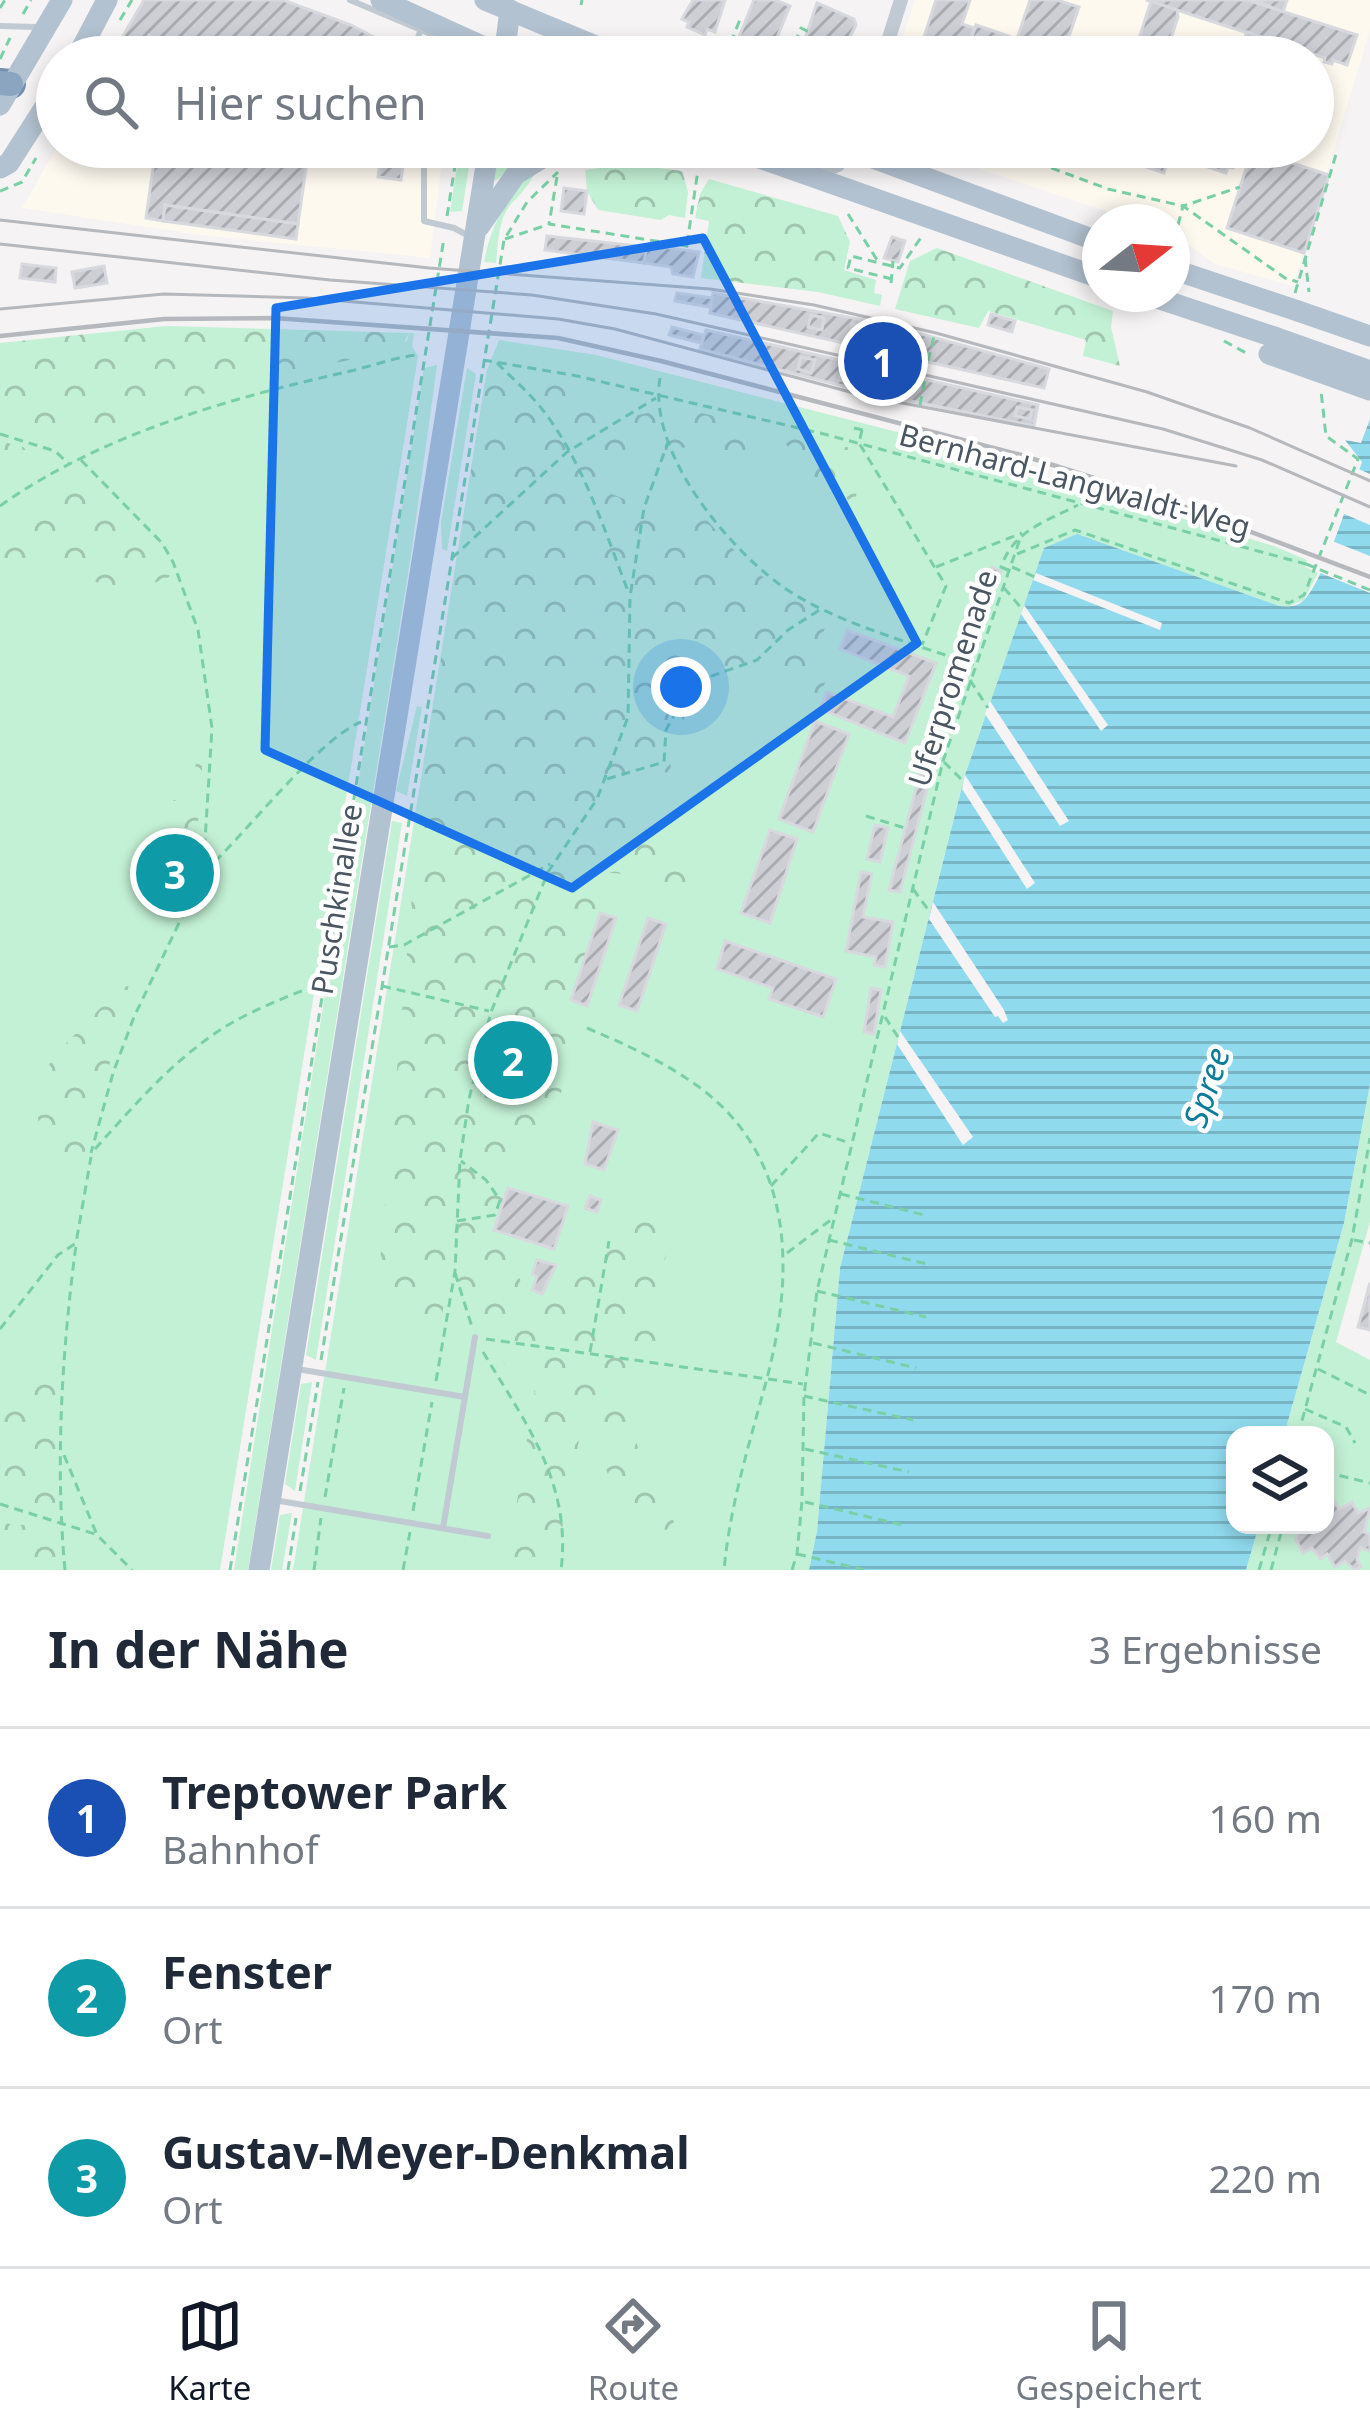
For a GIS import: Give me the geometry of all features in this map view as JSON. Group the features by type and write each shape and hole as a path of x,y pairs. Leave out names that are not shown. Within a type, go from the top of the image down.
{"main road":[{"path":"41,36 62,0"},
{"path":"88,36 107,0"},
{"path":"381,0 451,36"},
{"path":"485,0 572,36"},
{"path":"505,36 509,10"},
{"path":"4,90 36,43"},
{"path":"0,168 9,163 36,121"},
{"name":"Puschkinallee","path":"259,1570 485,168"},
{"name":"Puschkinallee","path":"472,238 516,175 527,168"},
{"path":"788,168 1082,272"},
{"path":"902,168 1082,235"},
{"path":"1190,274 1296,303 1370,335"},
{"path":"1190,310 1264,348 1370,390"},
{"path":"1264,348 1370,371"}],"street":[{"path":"890,36 902,0"},
{"path":"811,176 831,168"}],"lane":[{"path":"350,0 422,25 418,36"},
{"path":"0,26 46,28"},
{"path":"424,168 424,221 472,238"},
{"path":"443,1528 475,1337"},
{"path":"291,1368 465,1397"},
{"path":"270,1499 488,1536"}],"path":[{"path":"0,8 5,0"},
{"path":"16,26 31,0"},
{"path":"733,36 741,17"},
{"path":"798,36 801,28 809,32"},
{"path":"0,59 3,48"},
{"path":"1334,162 1337,152"},
{"path":"230,1570 455,168"},
{"path":"1051,168 1108,189 1174,204"},
{"path":"1296,303 1332,168"},
{"path":"504,240 549,224 687,247 698,170"},
{"path":"287,1570 504,240 527,202 558,172 549,224"},
{"path":"1189,204 1240,187"},
{"path":"1190,211 1285,278 1298,282"},
{"path":"848,214 880,264"},
{"path":"892,262 892,281 848,268 850,256 880,264 892,262 900,268 922,235"},
{"path":"928,361 934,336"},
{"path":"1220,339 1264,348"},
{"path":"924,347 932,349"},
{"path":"0,506 39,478 238,398 422,355"},
{"name":"Bernhard-Langwaldt-Weg","path":"482,359 577,376 860,443 1306,564 1370,590"},
{"path":"496,362 539,405 567,452 630,597"},
{"path":"660,378 657,397 668,442 688,483 718,524 780,585 822,608 974,664"},
{"path":"920,405 919,391 925,379"},
{"path":"450,559 567,452 657,397"},
{"path":"854,428 864,430 860,443 946,586 922,646"},
{"path":"0,434 55,451 70,465"},
{"name":"Uferpromenade","path":"792,1570 802,1502 809,1342 833,1218 943,761 1015,555 1076,530 1288,602 1304,596 1358,459 1326,436"},
{"path":"403,1570 454,1271 460,1160 469,1099 491,1012 551,863 597,799 628,717 630,597 644,508 668,442"},
{"path":"81,460 162,543 198,630 212,728 203,873"},
{"path":"934,567 1080,504"},
{"path":"1028,530 1009,546 1001,567 1035,577"},
{"path":"1015,555 1021,536"},
{"path":"1003,587 1023,610"},
{"path":"605,779 664,762 666,730 692,683 757,660 788,630 822,608"},
{"path":"970,679 988,708"},
{"path":"65,1570 61,1524 64,1361 76,1243 113,1073 134,1017 203,873 324,748 365,721"},
{"path":"943,761 964,782"},
{"path":"866,816 905,828"},
{"path":"915,831 925,834"},
{"path":"388,947 404,945 551,863"},
{"path":"912,887 931,912"},
{"path":"92,1153 148,1091 212,1036 284,996 322,982"},
{"path":"381,986 491,1012"},
{"path":"884,1015 898,1037"},
{"path":"587,1028 640,1051 709,1094 733,1120 771,1186 781,1216 784,1255 778,1327 737,1481 724,1570"},
{"path":"771,1186 819,1133 852,1143"},
{"path":"1300,1426 1352,1239 1370,1138"},
{"path":"455,1221 496,1215 500,1200 486,1180 460,1160"},
{"path":"839,1193 928,1216"},
{"path":"784,1255 833,1218"},
{"path":"1352,1239 1370,1243"},
{"path":"829,1240 931,1265"},
{"path":"590,1352 609,1241"},
{"path":"0,1329 58,1255 76,1243"},
{"path":"454,1271 475,1337 528,1421 552,1473 562,1510 561,1570"},
{"path":"817,1292 926,1317"},
{"path":"475,1337 805,1384"},
{"path":"809,1342 916,1368"},
{"path":"1317,1368 1370,1395"},
{"path":"314,1570 346,1377"},
{"path":"804,1396 913,1420"},
{"path":"1305,1409 1346,1427 1355,1443"},
{"path":"803,1448 909,1472"},
{"path":"64,1454 97,1534 132,1570"},
{"path":"1334,1474 1370,1484"},
{"path":"802,1502 903,1525"},
{"path":"0,1504 97,1534"},
{"path":"1259,1570 1269,1534"},
{"path":"1270,1570 1280,1534"},
{"path":"797,1554 865,1570"}],"highlighted area":[{"path":"703,238 917,643 572,888 265,750 276,308"}],"shaded area":[{"path":"915,0 1370,0 1370,30 1334,150 1334,36 903,36"},
{"path":"45,168 441,168 430,258 200,235 22,208"},
{"path":"976,168 1328,168 1293,286 1215,264 1190,246 1190,204 1085,204"}],"green space":[{"path":"457,168 469,168 462,211 450,212"},
{"path":"496,168 511,168 495,181"},
{"path":"537,170 507,209 496,263 484,262 502,211"},
{"path":"585,170 682,171 688,192 685,218 669,215 661,220 598,210 587,191"},
{"path":"709,179 838,216 850,242 844,270 876,280 874,293 882,295 880,306 818,292 701,278 709,221 695,218"},
{"path":"937,248 1082,300 1082,312 1113,312 1111,327 1120,366 1083,356 1086,340 988,311 979,328 895,309 910,261"},
{"path":"166,326 409,333 403,344 385,353 237,382 74,439 0,429 0,343"},
{"path":"409,333 414,333 412,346 418,356 220,1570 0,1570 0,382 390,348 407,341"},
{"path":"499,340 596,355 901,433 1274,546 1307,560 1305,567 1318,573 1304,600 1287,607 1036,573 965,775 840,1268 817,1531 809,1570 293,1570 487,370"},
{"path":"437,365 411,555 248,1570 234,1570 424,368"},
{"path":"467,368 476,374 447,551 442,549 441,523"},
{"path":"487,370 586,385 619,419 676,407 867,452 854,504 794,466 797,454 777,437 765,451 725,454 686,447 605,465 597,488 641,506 695,506 755,570 829,618 821,638 834,659 820,696 751,670 700,688 675,736 670,771 637,783 620,809 662,824 695,864 695,884 669,898 636,875 578,870 574,890 602,903 564,1018 571,1054 554,1120 515,1173 492,1239 515,1251 521,1285 550,1304 559,1297 576,1259 630,1217 658,1222 667,1237 659,1339 634,1356 631,1423 640,1455 659,1473 674,1523 656,1539 634,1531 583,1419 554,1570 506,1570 536,1407 533,1379 508,1370 480,1319 469,1284 448,1279 436,1351 390,1304 377,1297 423,772"},
{"path":"0,441 23,447 40,462 0,492"},
{"path":"73,476 100,490 128,515 164,560 169,577 122,596 52,560 41,561 24,575 0,567 0,520"},
{"path":"417,706 422,707 407,796 396,791"},
{"path":"203,747 191,864 167,856 155,861 157,877 177,903 167,927 140,892 136,867 160,839 162,806 183,796"},
{"path":"392,821 402,823 316,1360 306,1355"},
{"path":"127,986 140,988 105,1075 74,1192 53,1169 46,1153 38,1118 40,1084 59,1052 115,992"},
{"path":"1370,1084 1370,1222 1336,1342 1370,1360 1370,1570 1246,1570 1256,1534 1334,1534 1334,1426 1287,1426 1344,1223"},
{"path":"50,1373 57,1376 55,1518 0,1490 0,1408"},
{"path":"312,1382 295,1491 285,1484 301,1384"},
{"path":"292,1513 282,1570 271,1570 280,1515"},
{"path":"0,1523 56,1528 60,1570 0,1570"}],"water":[{"name":"Spree","path":"1370,419 1370,1084 1344,1223 1287,1426 1226,1426 1226,1534 1256,1534 1246,1570 809,1570 817,1531 840,1268 965,775 1044,548 1077,534 1279,606 1297,605 1322,571 1362,462 1345,440 1361,443"}],"pier":[{"path":"1354,467 1370,474 1370,525 1337,511"},
{"path":"1327,539 1370,556 1370,593 1313,570"},
{"path":"1036,573 1162,623 1160,630 1033,580"},
{"path":"1024,605 1108,725 1101,731 1021,614"},
{"path":"990,701 1069,821 1060,826 985,714"},
{"path":"965,775 1035,883 1027,889 962,789"},
{"path":"933,902 1008,1020 1003,1023 995,1017 929,919"},
{"path":"900,1031 973,1137 963,1145 897,1044"}],"building":[{"path":"144,0 283,0 372,36 149,35 123,36"},
{"path":"693,0 725,0 715,32 707,29 705,35 687,27 689,22 682,19"},
{"path":"754,0 776,0 790,6 778,36 739,36"},
{"path":"936,0 970,0 962,24 974,28 972,36 924,36"},
{"path":"1030,0 1057,0 1079,7 1069,36 1018,36"},
{"path":"1146,0 1247,0 1357,35 1347,65 1334,60 1334,36 1257,36"},
{"path":"1254,0 1287,0 1283,12"},
{"path":"1151,1 1177,10 1172,36 1140,36"},
{"path":"817,3 854,19 856,25 850,36 806,36"},
{"path":"976,25 1008,36 972,36"},
{"path":"153,168 306,168 298,224 165,205 163,221 146,218"},
{"path":"379,168 403,168 401,180 378,177"},
{"path":"1246,168 1307,168 1329,175 1304,253 1227,228"},
{"path":"564,188 587,191 584,214 561,211"},
{"path":"165,205 298,224 296,239 163,221"},
{"path":"547,236 647,247 644,263 545,250"},
{"path":"892,237 905,241 898,262 884,258"},
{"path":"647,245 699,252 693,277 644,263"},
{"path":"22,264 56,268 55,282 20,278"},
{"path":"104,266 107,283 75,288 72,272"},
{"path":"677,293 712,298 710,307 675,301"},
{"path":"713,293 881,323 1049,369 1044,388 710,313"},
{"path":"991,314 1015,321 1012,332 988,325"},
{"path":"811,315 824,318 822,330 808,327"},
{"path":"852,324 869,328 865,341 850,337"},
{"path":"672,327 703,335 701,343 669,335"},
{"path":"706,330 1038,405 1034,426 866,392 700,349"},
{"path":"801,357 815,360 811,373 798,369"},
{"path":"842,368 858,371 855,384 839,380"},
{"path":"1017,407 1032,410 1030,419 1015,416"},
{"path":"992,567 1001,571 984,612 975,608"},
{"path":"969,623 979,626 970,652 960,648"},
{"path":"847,630 936,663 905,743 820,709 827,692 893,717 909,676 840,649"},
{"path":"815,721 849,734 813,832 779,819"},
{"path":"927,748 937,751 900,892 889,890"},
{"path":"875,825 888,828 880,862 867,859"},
{"path":"770,830 797,839 770,923 741,913"},
{"path":"861,872 872,874 863,917 893,922 885,967 874,965 876,957 846,951"},
{"path":"600,913 616,918 587,1006 571,1000"},
{"path":"648,918 666,924 637,1011 619,1005"},
{"path":"725,941 836,979 823,1017 769,999 773,988 717,969"},
{"path":"871,988 881,990 874,1034 864,1032"},
{"path":"593,1122 618,1130 604,1170 585,1164"},
{"path":"508,1188 568,1206 554,1249 494,1230"},
{"path":"590,1196 601,1200 597,1212 585,1208"},
{"path":"537,1260 556,1265 542,1294 532,1290"},
{"path":"1370,1283 1370,1330 1358,1327"},
{"path":"1334,1500 1339,1509 1352,1502 1358,1513 1370,1508 1364,1532 1370,1534 1370,1551 1360,1548 1357,1560 1361,1566 1355,1570 1345,1561 1335,1567 1327,1554 1320,1559 1312,1548 1303,1553 1297,1534 1334,1534"}],"tram line":[{"path":"0,220 429,268 710,289 814,305 936,333 1147,392 1250,428 1370,481"},
{"path":"0,244 330,280 532,295 656,314 1163,429 1262,460 1370,507"},
{"path":"0,309 164,294 307,298 558,319 615,329 865,396 1236,466"}],"railway":[{"path":"0,336 164,319 274,318 558,338 1021,455 1180,505 1370,577"}],"place":[{"name":"Treptower Park","path":"883,361"},
{"name":"Gustav-Meyer-Denkmal","path":"175,873"},
{"name":"Fenster","path":"513,1060"}]}
